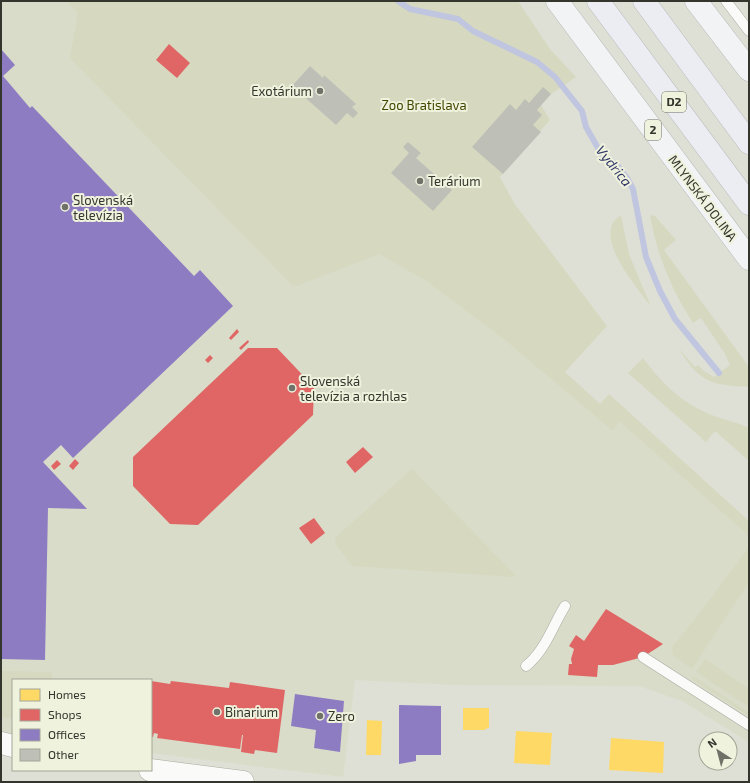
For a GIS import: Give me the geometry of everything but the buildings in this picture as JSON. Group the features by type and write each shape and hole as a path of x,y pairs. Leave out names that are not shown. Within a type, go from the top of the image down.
{"highway":[{"name":"D2","path":"598,1 749,204"},
{"path":"644,1 749,143"},
{"path":"725,110 749,138"}],"main road":[{"name":"MLYNSKÁ DOLINA","path":"557,1 749,259"},
{"path":"696,1 749,70"}],"street":[{"path":"1,744 12,746"},
{"path":"152,770 243,782"}],"lane":[{"path":"726,1 749,31"},
{"path":"526,666 543,648 550,630 565,606"},
{"path":"643,657 749,725"}],"shaded area":[{"name":"Slovenská televízia a rozhlas","path":"1,1 152,1 564,372 749,536 749,742 738,735 738,731 731,731 682,701 639,686 454,685 355,680 343,777 152,753 152,679 12,679 12,734 1,732"}],"green space":[{"name":"Zoo Bratislava","path":"66,1 518,1 550,49 576,77 551,94 541,105 550,120 500,177 514,203 607,326 565,372 600,404 609,394 749,521 749,536 619,421 613,431 505,340 425,280 379,254 294,287 70,58 78,13"},
{"path":"621,215 629,254 651,307 627,275 613,247 610,235 613,224"},
{"path":"650,215 655,216 676,240 664,250 749,367 749,387 724,385 707,380 693,368 678,348 695,367 698,365 714,377 730,365 725,354 701,318 693,323 678,298 656,243"},
{"path":"643,358 656,375 671,390 687,402 710,414 749,428 749,461 715,431 706,442 628,373"},
{"path":"412,469 516,576 352,566 335,543 336,537"},
{"path":"749,547 749,582 692,669 673,655 672,647 699,614"},
{"path":"705,659 749,689 749,707 696,672"},
{"path":"1,671 52,672 52,679 12,679 12,719 1,717"},
{"path":"693,676 749,713 749,716 692,679"}],"waterway":[{"name":"Vydrica","path":"398,1 410,9 458,19 473,31 537,62 555,77 582,111 586,127 602,155 616,164 627,178 633,189 646,257 660,291 675,319 719,373"}],"place":[{"name":"Exotárium","path":"320,91"},
{"name":"Terárium","path":"420,181"},
{"name":"Slovenská televízia","path":"65,207"},
{"name":"Slovenská televízia a rozhlas","path":"292,388"},
{"name":"Binarium","path":"217,712"},
{"name":"Zero","path":"320,716"}]}
